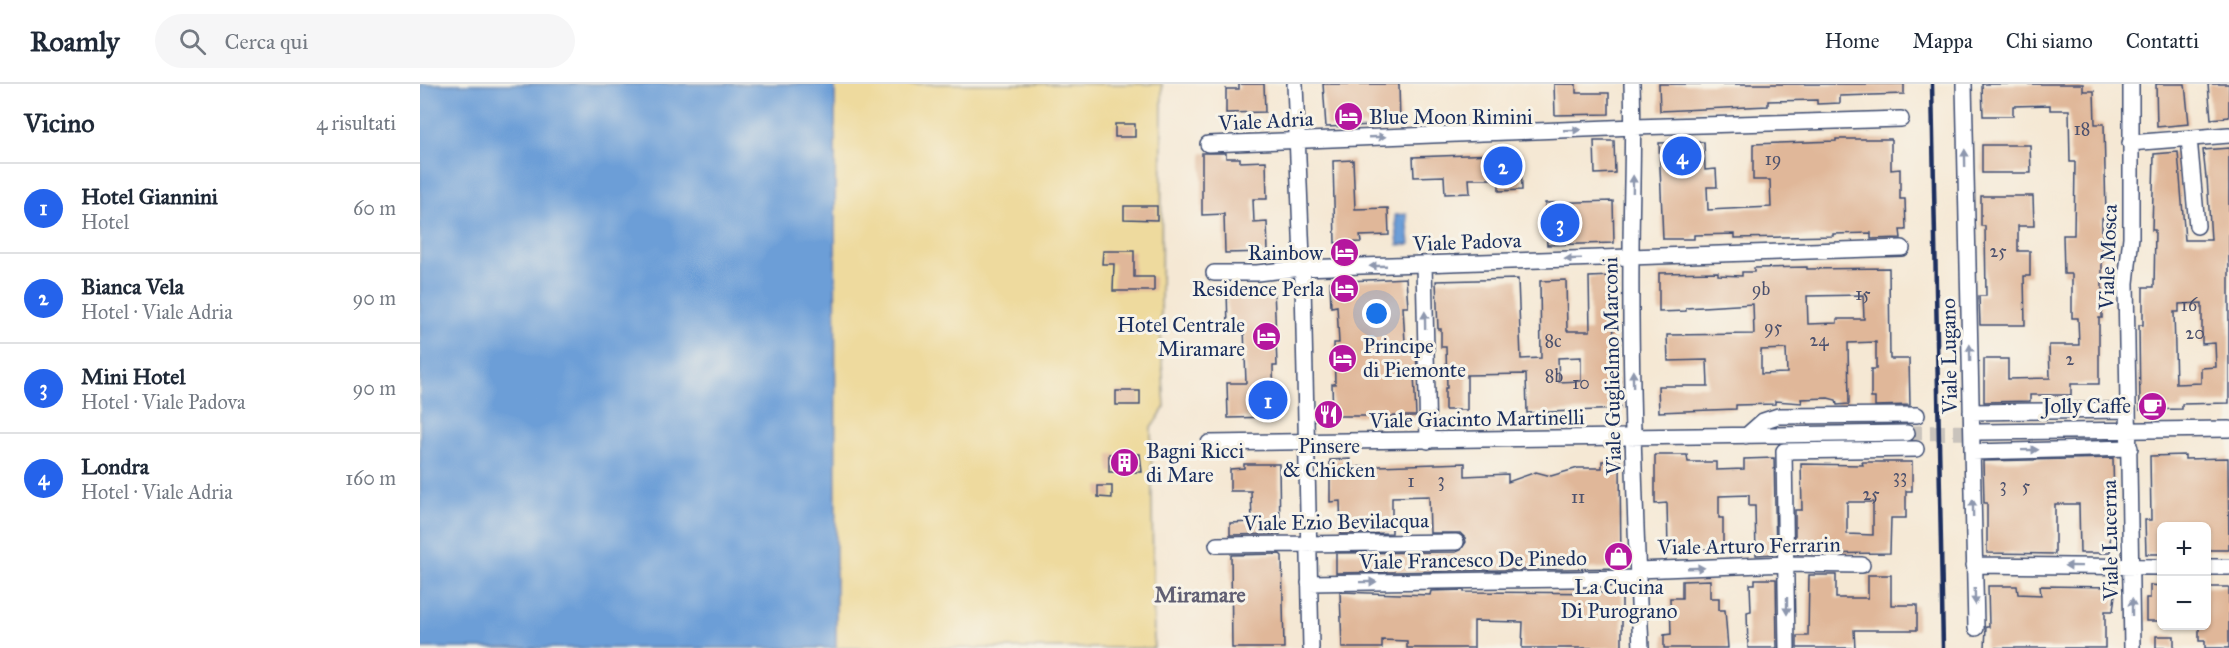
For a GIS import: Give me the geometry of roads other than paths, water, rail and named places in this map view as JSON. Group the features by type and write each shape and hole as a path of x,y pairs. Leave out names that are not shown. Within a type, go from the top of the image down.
{"street":[{"path":"1295,84 1311,648"},
{"name":"Viale Guglielmo Marconi","path":"1632,84 1634,127 1631,258 1641,648"},
{"name":"Viale Lugano","path":"1964,84 1976,628"},
{"name":"Viale Mosca","path":"2129,431 2126,283 2131,237 2131,84"},
{"name":"Viale Adria","path":"1208,144 1901,119"},
{"path":"2130,143 2229,135"},
{"path":"2189,138 2197,226"},
{"name":"Viale Padova","path":"1215,273 1257,273 1302,268 1902,248"},
{"path":"1424,264 1428,441"},
{"path":"1971,412 2128,410"},
{"path":"1746,436 1763,421 1778,416 1917,415"},
{"path":"1980,432 2229,429"},
{"name":"Viale Lucerna","path":"2129,431 2132,648"},
{"name":"Viale Giacinto Martinelli","path":"1209,443 1907,433"},
{"path":"1972,452 2130,448"},
{"path":"1787,648 1784,451 1916,449"},
{"name":"Viale Ezio Bevilacqua","path":"1217,545 1456,542"},
{"name":"Viale Arturo Ferrarin","path":"1638,574 1786,564 1862,565"},
{"path":"1974,565 2157,567"},
{"path":"2211,567 2229,567"},
{"name":"Viale Francesco De Pinedo","path":"1310,583 1638,574"}],"water":[{"path":"420,84 835,84 836,648 420,648"},
{"path":"1407,214 1410,244 1398,245 1395,215"}],"tunnel":[{"path":"1907,433 1980,432"}],"railway":[{"path":"1932,84 1943,648"}],"place":[{"name":"Blue Moon Rimini","path":"1348,117"},
{"name":"Londra","path":"1682,156"},
{"name":"Bianca Vela","path":"1503,166"},
{"name":"Mini Hotel","path":"1560,223"},
{"name":"Rainbow","path":"1344,253"},
{"name":"Residence Perla","path":"1345,289"},
{"name":"Hotel Centrale Miramare","path":"1266,337"},
{"name":"Principe di Piemonte","path":"1342,358"},
{"name":"Hotel Giannini","path":"1268,400"},
{"name":"Jolly Caffe","path":"2152,406"},
{"name":"Pinsere & Chicken","path":"1329,415"},
{"name":"Bagni Ricci di Mare","path":"1125,463"},
{"name":"La Cucina Di Purograno","path":"1619,556"}],"district":[{"name":"Miramare","path":"1200,594"}]}
